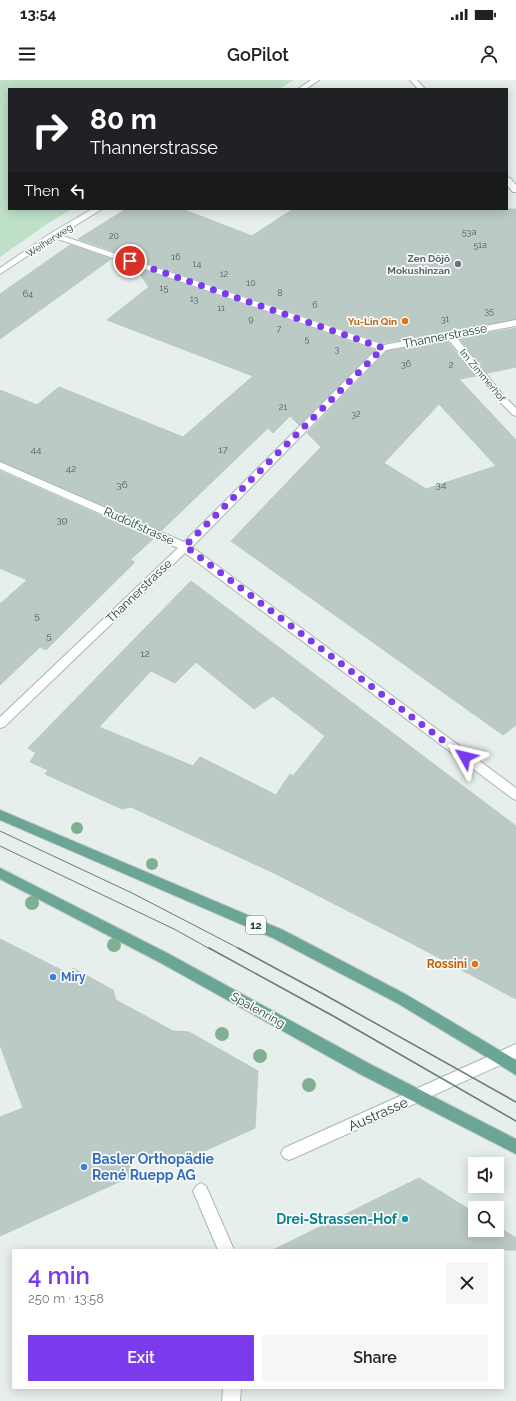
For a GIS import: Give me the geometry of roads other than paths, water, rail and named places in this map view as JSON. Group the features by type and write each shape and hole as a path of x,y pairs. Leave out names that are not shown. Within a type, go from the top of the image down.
{"main road":[{"name":"12","path":"0,815 278,934 402,999 516,1068"},
{"name":"Spalenring","path":"0,873 164,958 363,1068 516,1147"}],"street":[{"path":"303,88 316,80"},
{"path":"413,80 421,88"},
{"path":"508,181 516,190"},
{"name":"Weiherweg","path":"0,272 54,235 96,210"},
{"path":"54,235 383,348"},
{"name":"Thannerstrasse","path":"0,724 185,546 383,348 516,323"},
{"name":"Im Zimmerhof","path":"450,336 499,396 516,413"},
{"name":"Rudolfstrasse","path":"0,465 185,546 516,795"},
{"name":"Austrasse","path":"288,1153 466,1074 516,1050"},
{"path":"201,1190 226,1249"},
{"path":"231,1401 232,1389"}],"tram line":[{"path":"0,831 132,893 240,949"},
{"path":"0,846 176,930 210,949"},
{"path":"209,948 335,1017 516,1121"},
{"path":"238,948 516,1102"}],"place":[{"name":"Zen Dôjô Mokushinzan","path":"458,264"},
{"name":"Yu-Lin Qin","path":"405,321"},
{"name":"Rossini","path":"475,964"},
{"name":"Miry","path":"53,977"},
{"name":"Basler Orthopädie René Ruepp AG","path":"84,1167"},
{"name":"Drei-Strassen-Hof","path":"405,1219"}]}
